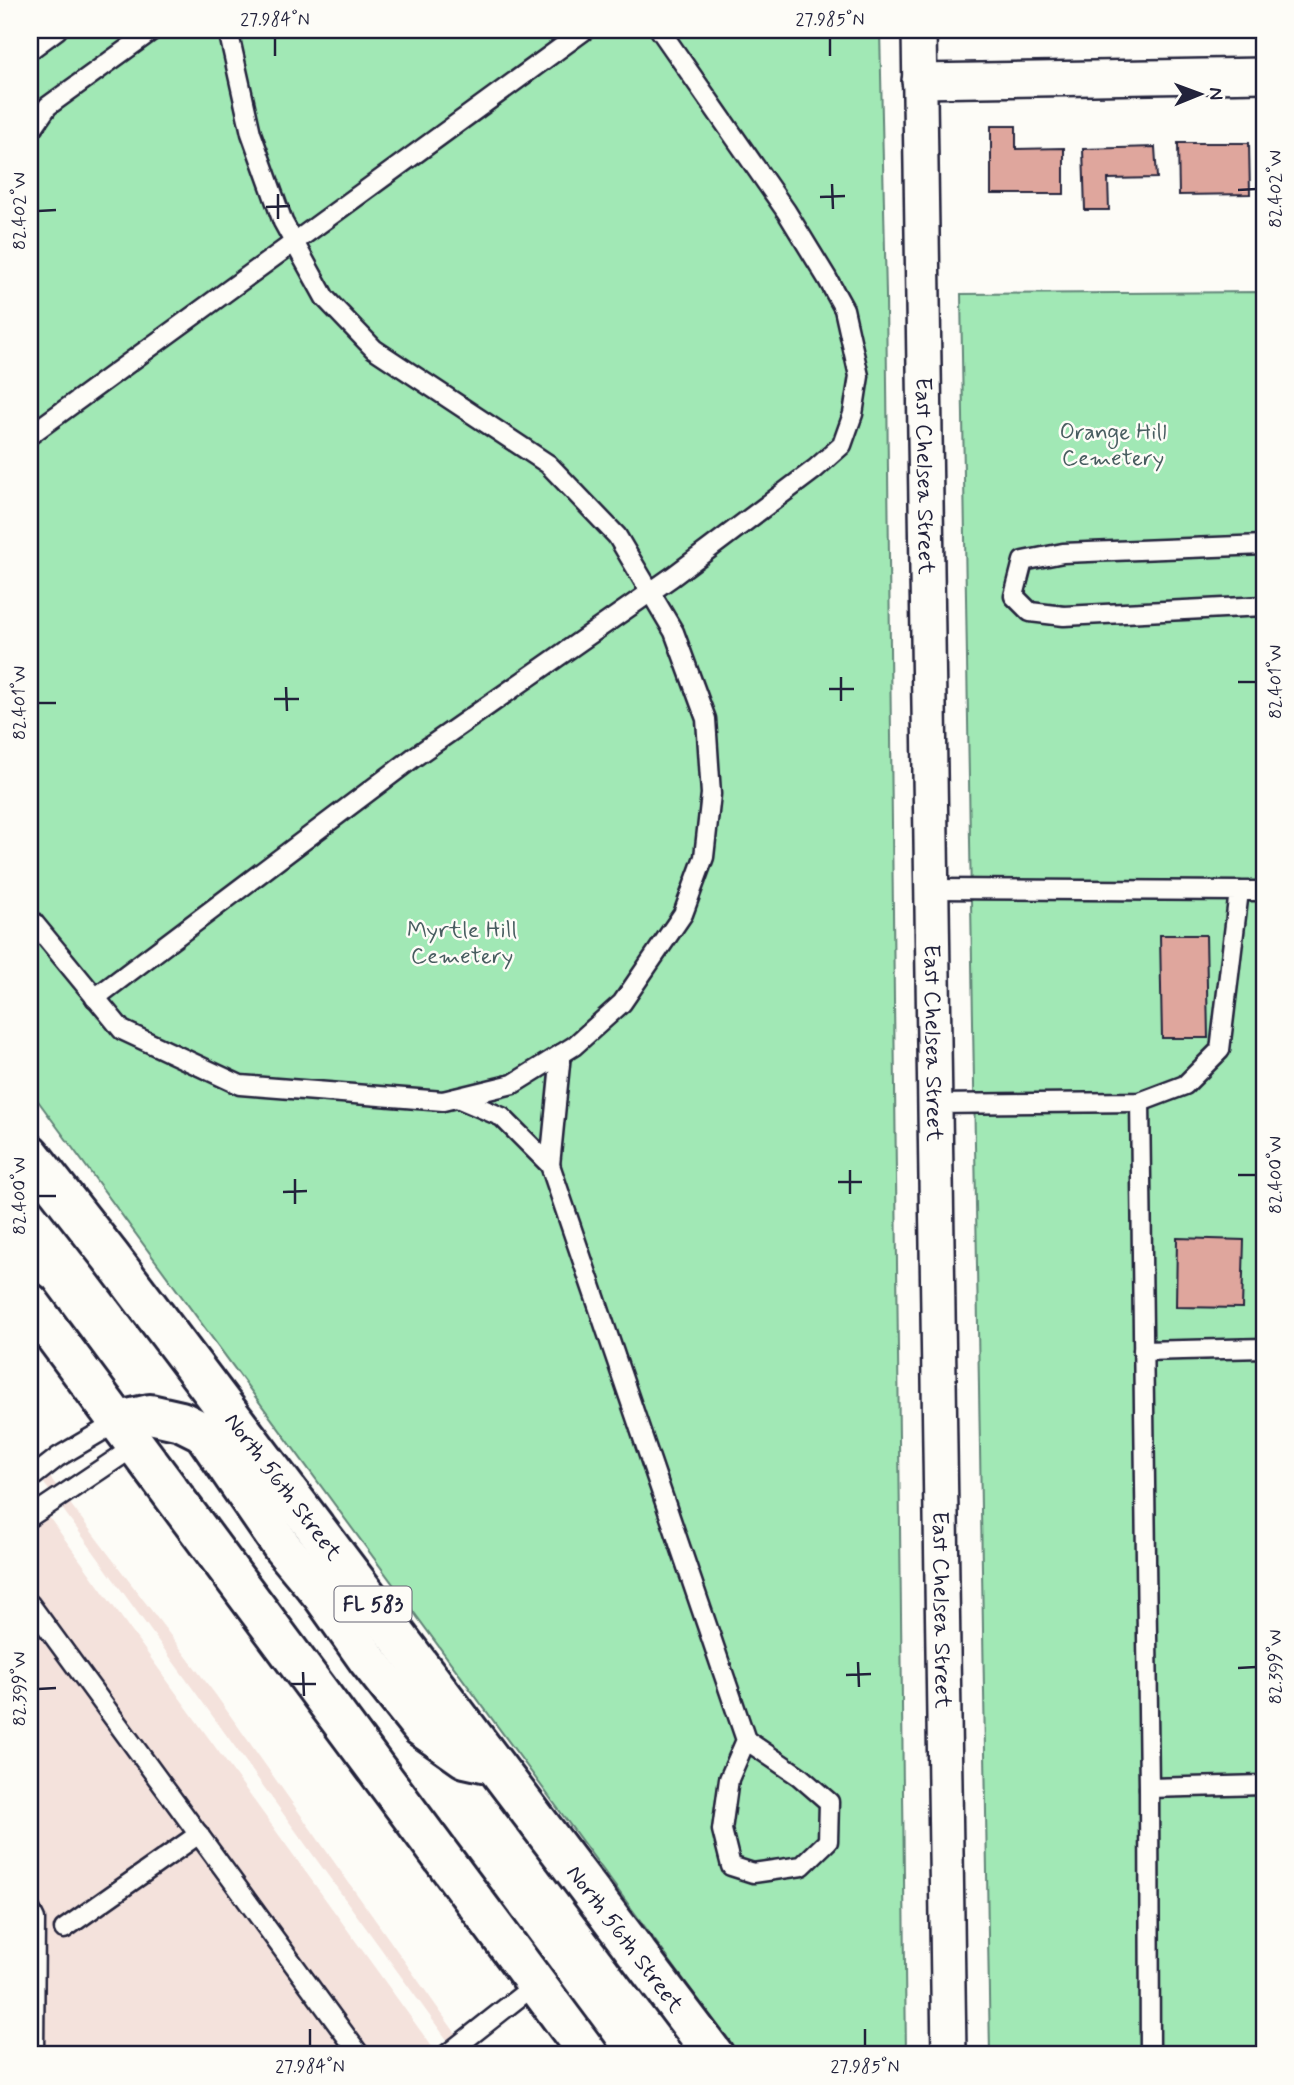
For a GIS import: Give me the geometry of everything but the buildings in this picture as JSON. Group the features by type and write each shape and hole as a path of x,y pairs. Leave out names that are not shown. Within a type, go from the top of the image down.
{"main road":[{"name":"North 56th Street","path":"30,1154 714,2055"},
{"path":"30,1303 589,2055"},
{"path":"128,1433 150,1414 181,1421 203,1432 284,1548 421,1727 465,1758 494,1764"}],"street":[{"name":"East Chelsea Street","path":"919,30 949,2055"},
{"path":"919,81 1264,75"}],"lane":[{"path":"30,50 57,30"},
{"path":"30,132 48,106 153,30"},
{"path":"30,918 122,1030 240,1084 443,1101 513,1084 574,1046 622,1003 683,914 704,857 711,794 706,719 674,632 617,536 548,464 373,349 326,298 282,222 251,133 228,30"},
{"path":"30,435 585,30"},
{"path":"95,998 413,758 650,592 815,469 842,445 853,414 859,376 844,309 786,211 660,30"},
{"path":"1264,545 1050,555 1023,561 1014,596 1030,612 1064,616 1264,606"},
{"path":"932,889 1264,891"},
{"path":"936,1104 1140,1102 1185,1085 1220,1050 1239,891"},
{"path":"561,1054 550,1165 746,1740 799,1776 829,1802 828,1840 802,1866 753,1873 731,1866 722,1830 729,1779 746,1740"},
{"path":"457,1098 502,1117 550,1165"},
{"path":"1140,1102 1150,2055"},
{"path":"1143,1351 1264,1348"},
{"path":"30,1479 58,1457 128,1433"},
{"path":"30,1517 128,1433"},
{"path":"30,1604 360,2055"},
{"path":"1149,1788 1264,1785"},
{"path":"64,1929 198,1834"},
{"path":"30,1909 35,1919 34,2055"},
{"path":"446,2055 536,1984"}],"shaded area":[{"path":"30,1451 215,1694 471,2055 458,2055 30,1464"},
{"path":"30,1491 438,2055 30,2055"}],"green space":[{"name":"Myrtle Hill Cemetery","path":"30,30 880,30 886,295 906,2055 739,2055 30,1090"},
{"name":"Orange Hill Cemetery","path":"1264,292 1264,2055 990,2055 961,294"}]}
